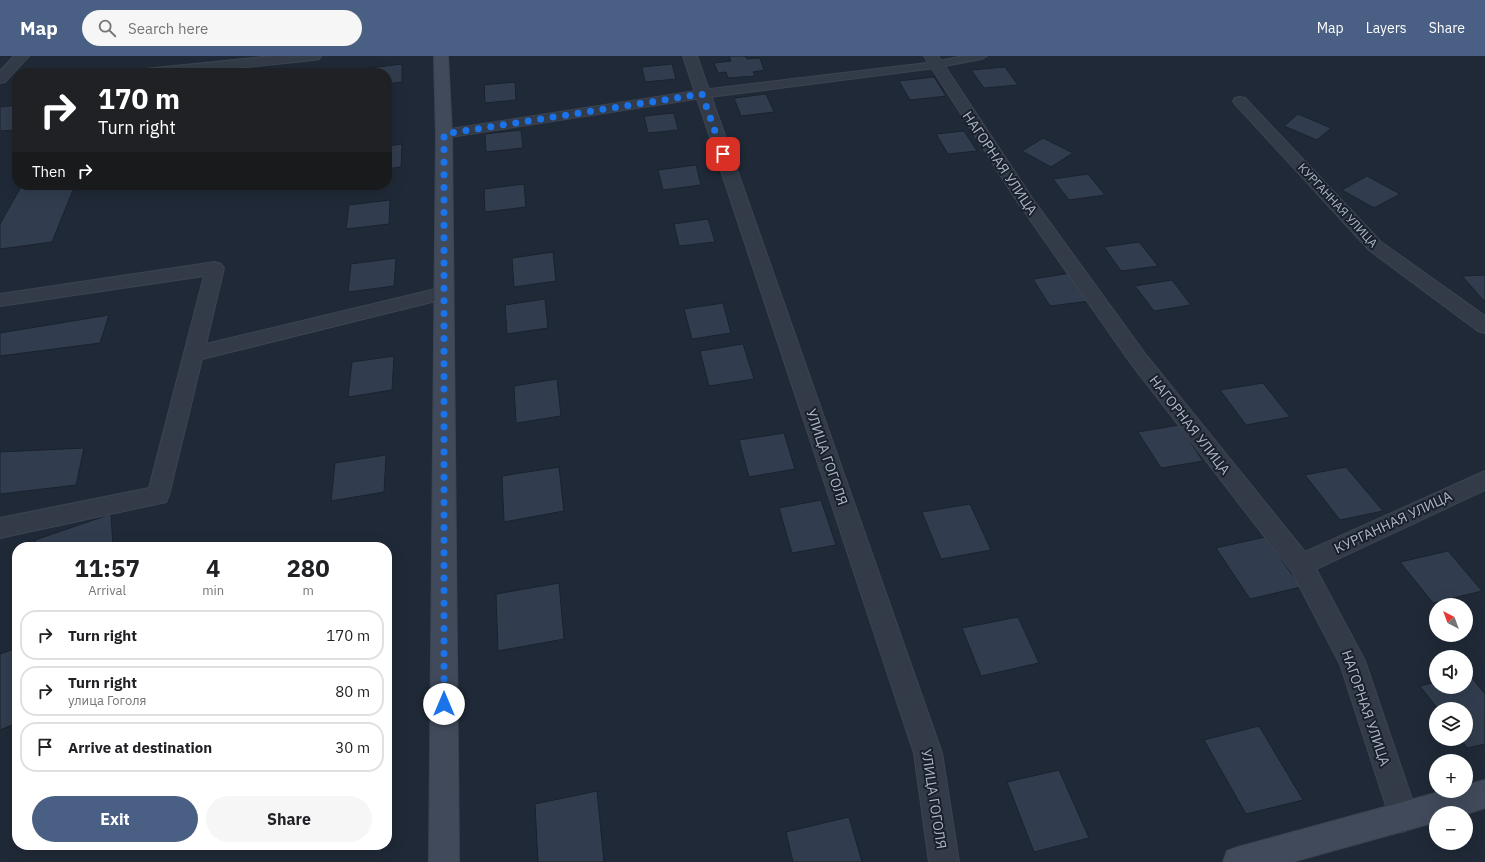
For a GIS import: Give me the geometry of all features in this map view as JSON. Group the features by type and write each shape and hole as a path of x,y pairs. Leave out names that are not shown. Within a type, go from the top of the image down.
{"street":[{"path":"14,68 22,56"},
{"path":"195,68 314,56"},
{"path":"441,56 444,134 444,862"},
{"name":"УЛИЦА ГОГОЛЯ","path":"690,56 928,753 944,862"},
{"name":"НАГОРНАЯ УЛИЦА","path":"933,60 1025,201 1139,360 1300,565 1352,661 1403,817"},
{"path":"4,84 12,72"},
{"name":"КУРГАННАЯ УЛИЦА","path":"1240,101 1375,246 1485,326"},
{"path":"0,300 215,268 158,495 0,528"},
{"path":"194,354 444,293"},
{"name":"КУРГАННАЯ УЛИЦА","path":"1300,565 1485,480"},
{"path":"1238,862 1485,794"}],"lane":[{"path":"444,134 933,60 981,56"}],"building":[{"path":"729,56 745,56 747,59 760,58 764,70 753,72 755,76 728,78 726,72 718,73 714,63 731,61"},
{"path":"402,64 402,82 392,83 392,68 369,68"},
{"path":"672,64 676,79 645,82 642,67"},
{"path":"1005,67 1018,85 984,88 971,70"},
{"path":"934,77 946,96 910,100 899,81"},
{"path":"515,82 516,100 485,103 484,85"},
{"path":"766,94 774,112 741,116 734,98"},
{"path":"12,106 12,130 0,131 0,107"},
{"path":"674,113 678,130 648,133 644,116"},
{"path":"1298,114 1331,128 1317,140 1284,126"},
{"path":"521,130 523,148 486,152 485,134"},
{"path":"964,131 977,151 948,154 936,134"},
{"path":"1043,138 1073,153 1051,167 1022,151"},
{"path":"402,144 401,167 392,168 392,145"},
{"path":"696,165 701,185 663,190 658,170"},
{"path":"1088,174 1105,195 1069,200 1053,179"},
{"path":"1367,176 1400,194 1374,208 1342,190"},
{"path":"524,184 526,207 485,212 484,189"},
{"path":"19,190 73,190 52,242 0,249 0,224"},
{"path":"390,200 389,224 346,229 349,205"},
{"path":"708,219 715,242 679,246 674,224"},
{"path":"1139,242 1158,266 1121,271 1104,247"},
{"path":"553,252 556,281 514,287 512,258"},
{"path":"396,258 394,286 348,292 351,264"},
{"path":"1071,273 1090,301 1050,306 1033,279"},
{"path":"1485,275 1485,302 1462,276"},
{"path":"1172,280 1191,305 1154,311 1135,286"},
{"path":"545,299 548,328 507,334 505,305"},
{"path":"723,303 731,333 692,339 684,309"},
{"path":"109,315 100,343 0,356 0,333"},
{"path":"743,344 754,379 709,386 700,351"},
{"path":"394,356 392,390 348,397 352,362"},
{"path":"557,379 561,416 516,423 514,386"},
{"path":"1263,383 1290,417 1246,425 1220,390"},
{"path":"1179,425 1203,461 1161,468 1138,432"},
{"path":"784,433 795,469 749,477 739,440"},
{"path":"84,448 76,485 0,494 0,452"},
{"path":"386,455 384,492 331,501 335,463"},
{"path":"559,467 564,511 504,522 502,476"},
{"path":"1346,467 1383,511 1340,520 1305,475"},
{"path":"821,500 836,545 792,553 779,508"},
{"path":"970,504 991,550 941,559 922,512"},
{"path":"111,514 113,542 35,542 35,540"},
{"path":"1265,537 1301,587 1250,599 1216,548"},
{"path":"1448,551 1482,591 1453,598 1429,598 1400,562"},
{"path":"559,583 564,639 498,651 496,594"},
{"path":"1018,617 1039,663 981,676 962,628"},
{"path":"12,650 12,725 0,730 0,654"},
{"path":"1473,679 1485,694 1485,744 1467,748 1466,746 1473,746 1473,702 1433,702 1420,686 1429,684 1429,694 1473,694"},
{"path":"1259,726 1303,800 1246,814 1204,740"},
{"path":"1059,770 1089,838 1034,852 1007,782"},
{"path":"597,791 604,862 538,862 535,804"},
{"path":"849,817 862,862 793,862 786,832"}],"route":[{"path":"444,704 444,134 702,94 723,154"}]}
